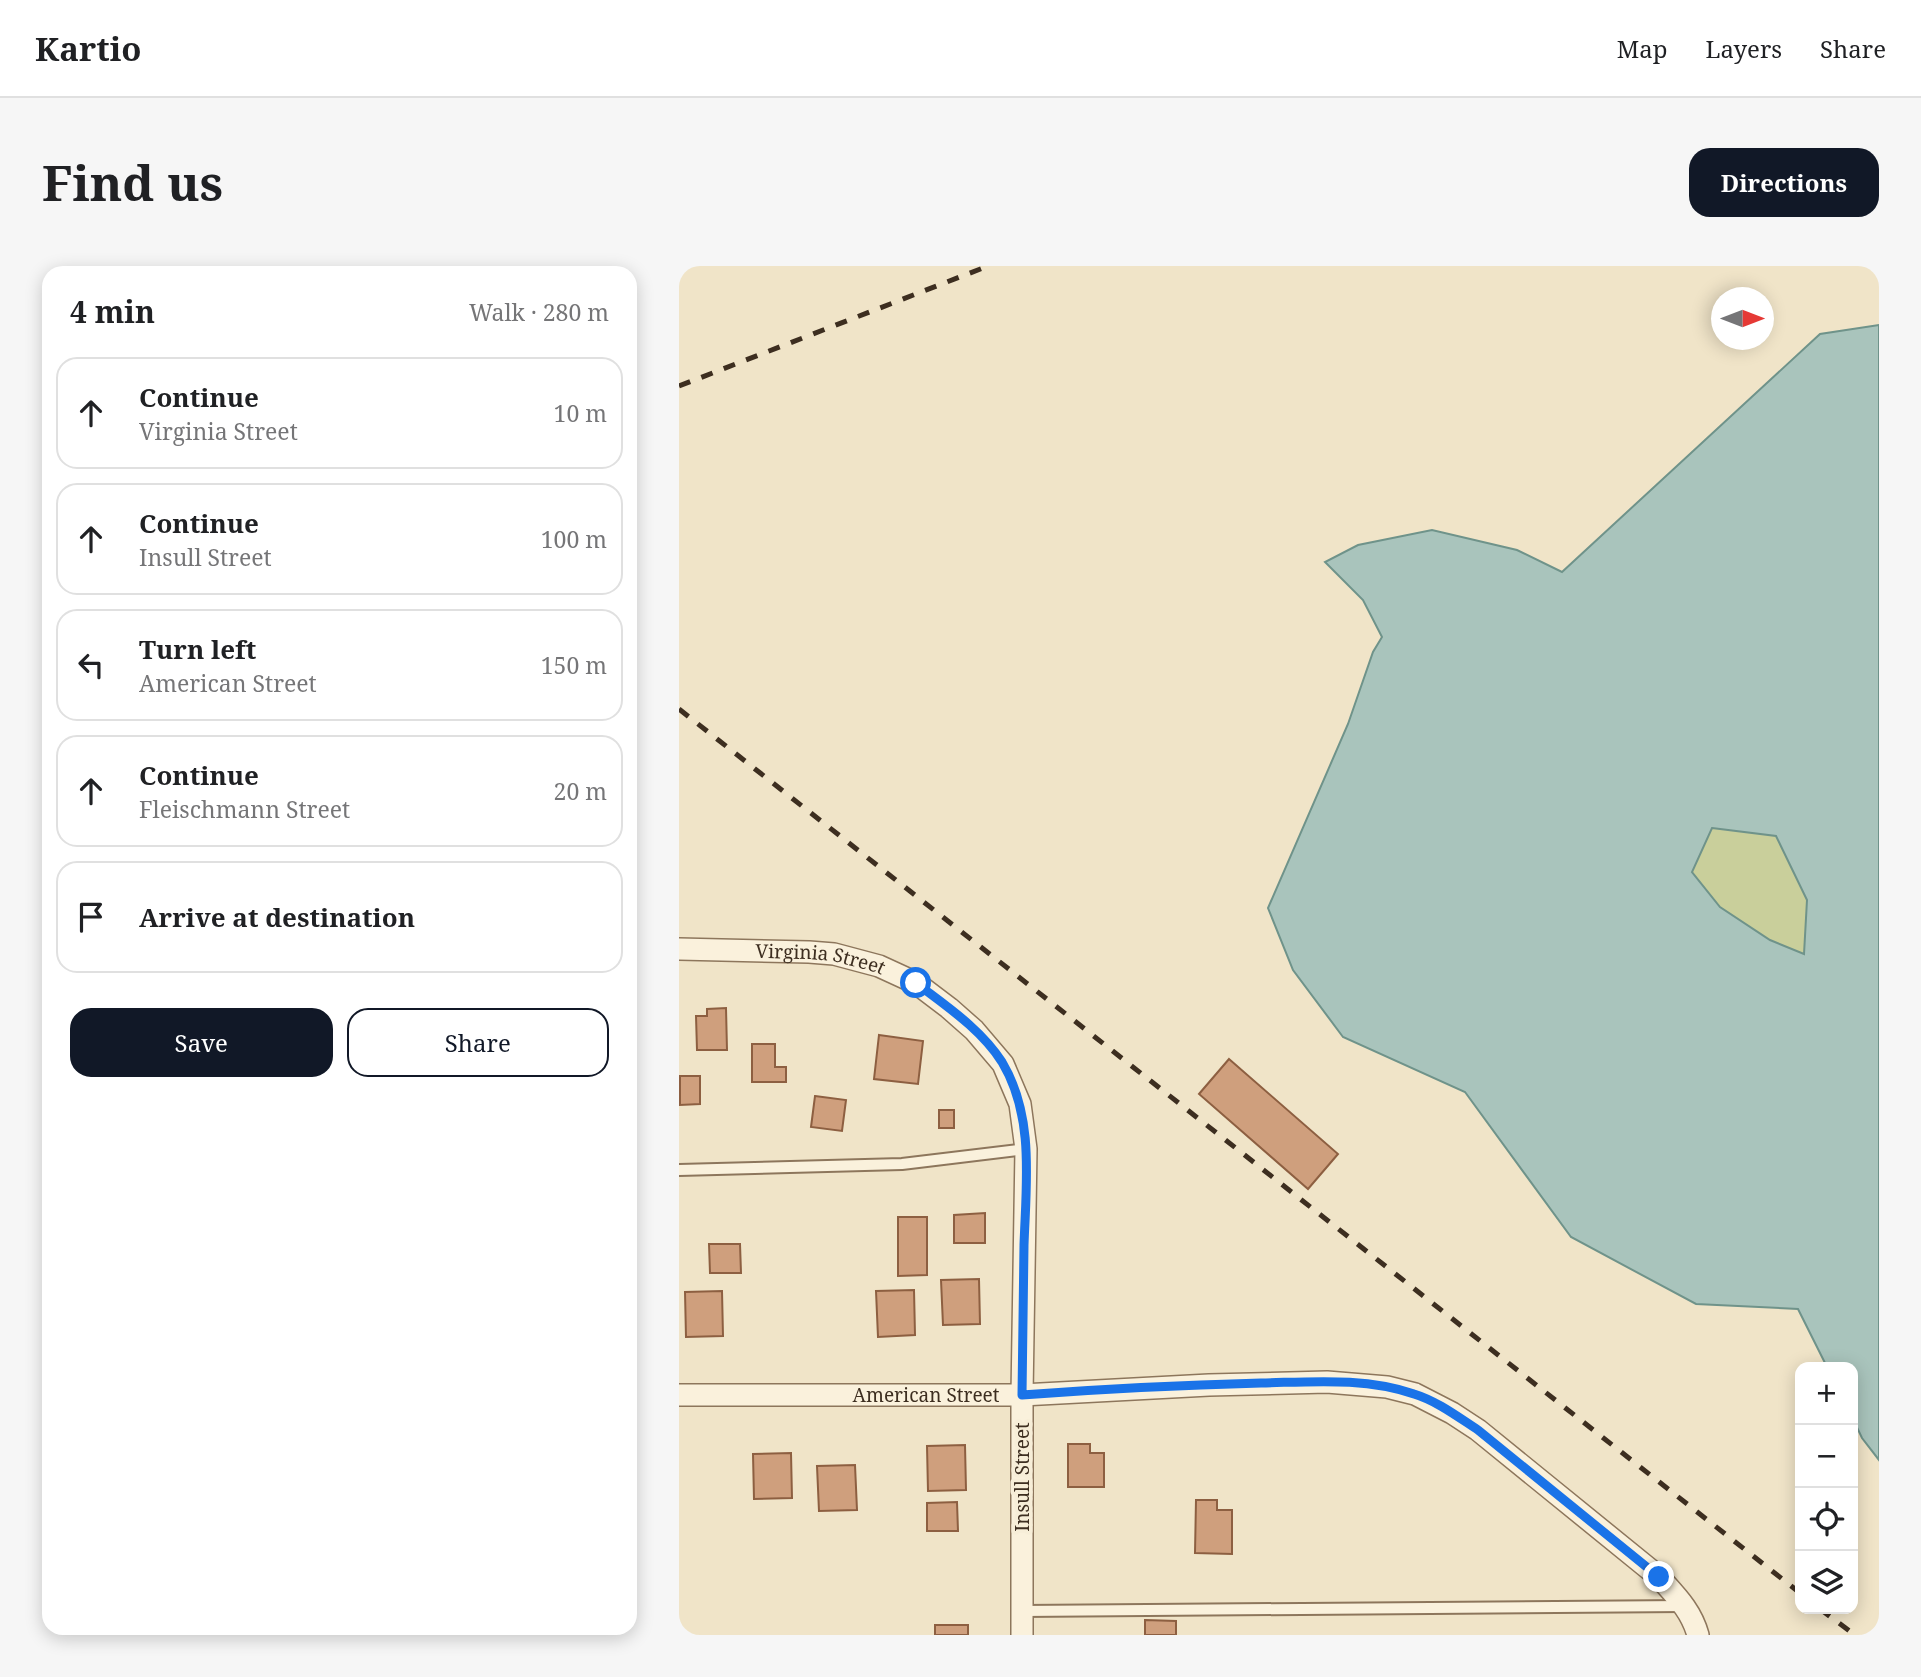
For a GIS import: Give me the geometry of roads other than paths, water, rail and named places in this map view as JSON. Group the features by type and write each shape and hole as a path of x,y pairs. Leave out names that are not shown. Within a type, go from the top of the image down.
{"street":[{"name":"Virginia Street","path":"679,949 834,954 879,965 916,983 949,1008"},
{"name":"Insull Street","path":"949,1008 974,1030 1003,1064 1020,1104 1026,1149 1022,1635"},
{"name":"American Street","path":"679,1395 1022,1395 1196,1385 1327,1382 1387,1387 1415,1394 1478,1430 1659,1577 1685,1605 1698,1635"}],"lane":[{"path":"679,1170 902,1164 1026,1149"},
{"path":"1022,1611 1685,1605"}],"water":[{"path":"1879,325 1879,1460 1858,1430 1858,1362 1824,1362 1798,1309 1696,1304 1571,1237 1465,1092 1343,1037 1293,970 1268,908 1348,724 1373,652 1382,637 1363,600 1325,562 1358,545 1432,530 1517,550 1562,572 1820,334","holes":["1712,828 1776,836 1807,900 1804,954 1770,940 1720,907 1692,872"]}],"railway":[{"path":"679,386 988,266"},
{"path":"679,709 1795,1589"},
{"path":"1827,1614 1855,1635"}]}
